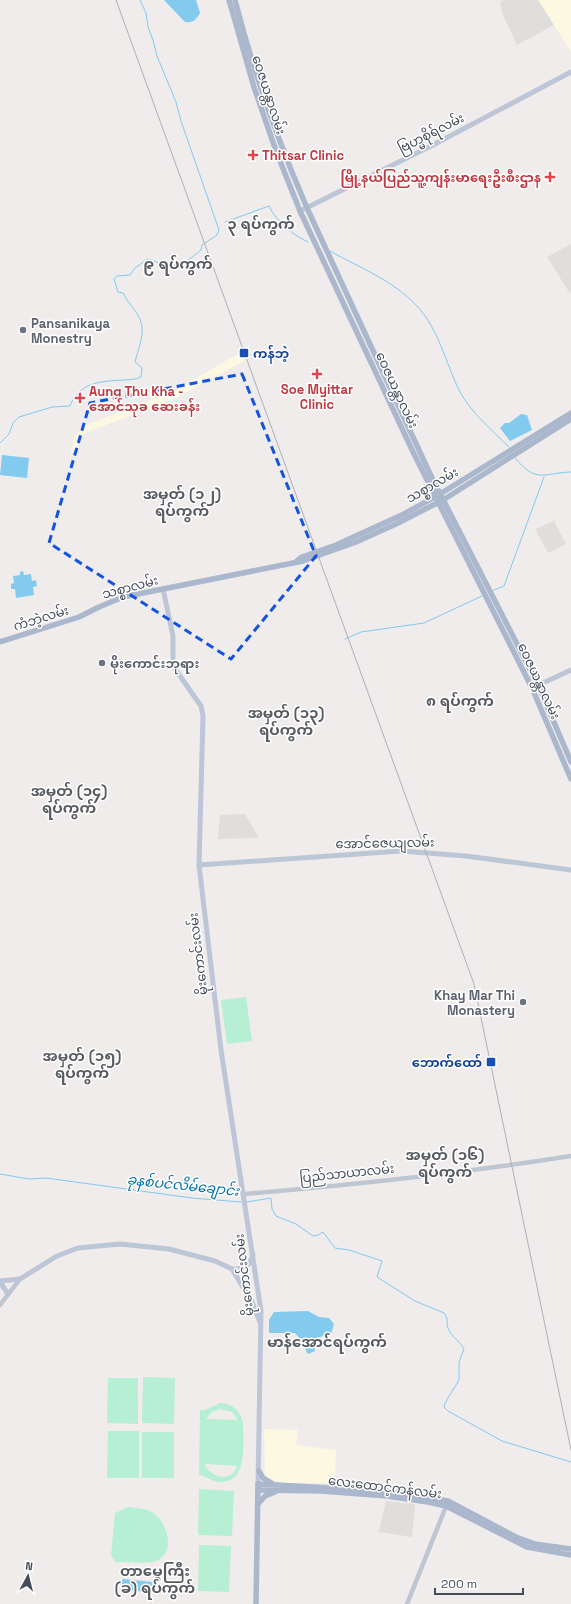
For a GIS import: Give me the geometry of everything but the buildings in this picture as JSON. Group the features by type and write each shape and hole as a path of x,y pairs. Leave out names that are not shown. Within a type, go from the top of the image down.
{"main road":[{"name":"ဝေဇယန္တာလမ်း","path":"229,0 256,94 276,151 300,211 384,391 477,572 538,685 571,762"},
{"name":"ဝေဇယန္တာလမ်း","path":"235,0 242,30 288,165 391,388 429,477"},
{"name":"ဗြဟ္မစိုရ်လမ်း","path":"300,211 433,145 571,72"},
{"path":"346,307 352,304"},
{"path":"384,391 391,388"},
{"name":"သစ္စာလမ်း","path":"439,498 451,487 571,413"},
{"name":"သစ္စာလမ်း","path":"87,613 123,597 257,571 309,559 361,540 396,524 439,498 453,494 571,419"},
{"path":"429,477 442,487 451,487"},
{"path":"429,477 427,504 448,516"},
{"path":"448,516 448,501 453,494"},
{"name":"ဝေဇယန္တာလမ်း","path":"477,572 532,688 571,779"},
{"name":"မိုးကောင်းလမ်း","path":"163,589 171,627 173,666 201,706 203,716 198,865 219,1034 261,1301 258,1487"},
{"name":"ကံဘဲ့လမ်း","path":"0,642 61,624 87,613"},
{"path":"532,688 571,670"},
{"name":"အောင်ဇေယျလမ်း","path":"198,865 401,852 466,856 571,870"},
{"path":"8,1294 0,1281 20,1279 70,1250 107,1244 169,1249 215,1261 232,1269 240,1269 249,1265 254,1252"},
{"path":"232,1269 252,1302 260,1323"},
{"path":"259,1471 263,1478 269,1482 285,1488"},
{"path":"256,1604 258,1487"},
{"name":"လေးထောင့်ကန်လမ်း","path":"258,1487 387,1493 447,1503 527,1547 571,1555"},
{"path":"258,1504 270,1493 285,1488"},
{"name":"လေးထောင့်ကန်လမ်း","path":"479,1520 535,1544 571,1549"}],"street":[{"name":"ပြည်သာယာလမ်း","path":"245,1196 512,1166 571,1156"},
{"path":"0,1305 20,1279"},
{"path":"406,1604 447,1503"}],"highlighted area":[{"path":"242,374 316,556 231,659 49,543 90,403"}],"shaded area":[{"path":"504,0 538,0 554,25 517,45 502,13 500,2"},
{"path":"538,0 571,0 571,52 554,25"},
{"path":"571,244 571,295 547,257"},
{"path":"241,352 244,361 178,397 83,435 70,458 74,437 86,425 176,390"},
{"path":"554,521 566,544 548,553 535,529"},
{"path":"245,814 259,838 218,839 220,815"},
{"path":"264,1429 298,1430 296,1445 336,1450 335,1474 331,1483 284,1483 274,1481 265,1475"},
{"path":"386,1501 415,1504 412,1537 379,1532"}],"green space":[{"path":"246,997 252,1041 227,1044 221,1000"},
{"path":"143,1377 175,1378 174,1424 142,1423"},
{"path":"108,1378 138,1378 138,1424 107,1423"},
{"path":"220,1403 224,1403 235,1408 242,1419 242,1460 240,1469 229,1481 214,1481 199,1475 200,1410 205,1410","holes":["220,1409 232,1412 238,1420 206,1419 212,1412","205,1464 237,1466 231,1475 221,1477 216,1476"]},
{"path":"108,1431 139,1431 139,1478 107,1478"},
{"path":"142,1432 174,1432 174,1478 142,1478"},
{"path":"199,1489 234,1491 232,1536 198,1535"},
{"path":"128,1507 140,1508 152,1512 162,1522 168,1537 168,1544 162,1557 156,1561 143,1563 116,1562 111,1556 115,1513"},
{"path":"199,1545 231,1546 229,1592 198,1591"}],"water":[{"path":"164,0 196,0 200,13 194,20 185,22"},
{"path":"521,414 527,415 532,430 510,441 500,428 505,423 509,423"},
{"path":"2,455 29,458 27,478 0,475"},
{"path":"23,571 24,575 31,574 32,581 36,580 37,586 33,587 34,595 16,598 15,589 11,589 11,584 14,583 13,576 20,575 20,572"},
{"path":"308,1311 319,1317 329,1318 334,1324 331,1334 313,1339 315,1351 308,1354 305,1349 305,1345 295,1333 269,1333 269,1320 274,1312"},
{"path":"123,1579 152,1582 154,1587 150,1592 122,1590 120,1584"}],"waterway":[{"path":"0,443 9,434 13,423 19,417 52,407 70,406 81,390 98,383 136,379 141,377 142,368 135,362 141,341 142,324 123,293 118,292 114,279 117,276 130,275 135,268 148,259 171,267 186,262 201,250 202,245 217,235 219,230 181,121 176,102 157,56 148,27 146,13 140,0"},
{"path":"225,222 269,206 272,212 285,227 308,242"},
{"path":"330,251 376,275 398,289 417,306 431,325 459,390 469,406 509,447"},
{"path":"515,458 529,471 535,474 546,475 571,472"},
{"path":"492,591 504,586 544,477"},
{"path":"345,639 361,632 424,623 482,596"},
{"name":"ခုနစ်ပင်လိမ်ချောင်း","path":"0,1174 29,1179 46,1178 192,1198 241,1202"},
{"name":"ခုနစ်ပင်လိမ်ချောင်း","path":"247,1202 271,1198 272,1209 276,1216 296,1224 313,1236 323,1232 335,1248 349,1250 382,1261 377,1277 415,1301 444,1313 449,1331 464,1349 459,1362 459,1380 444,1407 448,1411 502,1441 571,1462"}],"railway":[{"path":"116,0 474,984 571,1450"}],"place":[{"name":"Thitsar Clinic","path":"253,155"},
{"name":"မြို့နယ်ပြည်သူ့ကျန်းမာရေးဦးစီးဌာန","path":"550,177"},
{"name":"Pansanikaya Monestry","path":"23,330"},
{"name":"ကန်ဘဲ့","path":"244,353"},
{"name":"Soe Myittar Clinic","path":"317,374"},
{"name":"Aung Thu Kha - အောင်သုခ ဆေးခန်း","path":"80,398"},
{"name":"မိုးကောင်းဘုရား","path":"102,663"},
{"name":"Khay Mar Thi Monastery","path":"523,1002"},
{"name":"ဘောက်ထော်","path":"491,1062"}],"district":[{"name":"၃ ရပ်ကွက်","path":"261,223"},
{"name":"၉ ရပ်ကွက်","path":"178,263"},
{"name":"အမှတ် (၁၂) ရပ်ကွက်","path":"182,502"},
{"name":"၈ ရပ်ကွက်","path":"460,700"},
{"name":"အမှတ် (၁၃) ရပ်ကွက်","path":"286,720"},
{"name":"အမှတ် (၁၄) ရပ်ကွက်","path":"69,798"},
{"name":"အမှတ် (၁၅) ရပ်ကွက်","path":"82,1064"},
{"name":"အမှတ် (၁၆) ရပ်ကွက်","path":"445,1162"},
{"name":"မာန်အောင်ရပ်ကွက်","path":"327,1341"},
{"name":"တာမွေကြီး (ခ) ရပ်ကွက်","path":"155,1578"}]}
